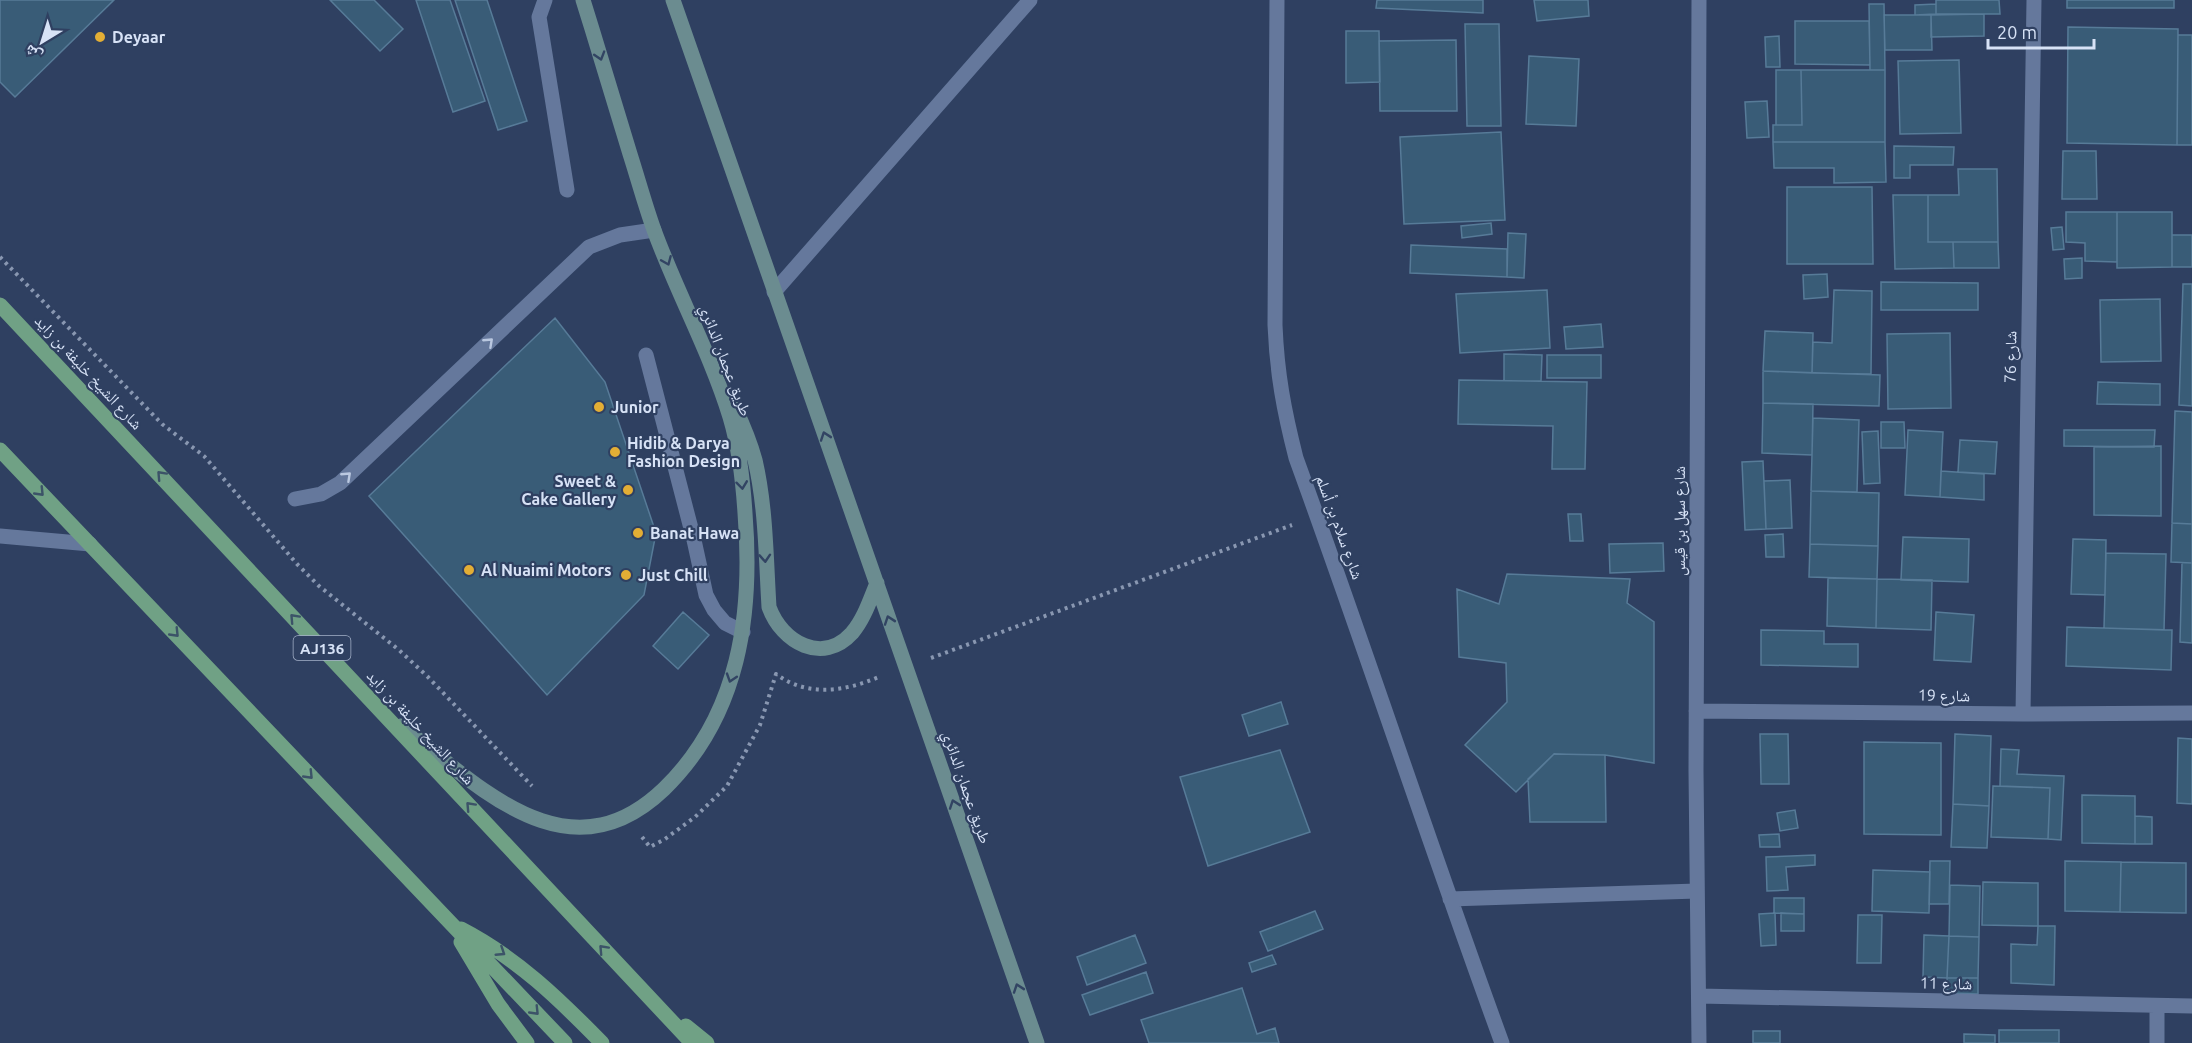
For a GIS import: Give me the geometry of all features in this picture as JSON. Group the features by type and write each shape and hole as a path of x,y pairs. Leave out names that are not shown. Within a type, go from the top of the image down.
{"main road":[{"name":"طريق عجمان الدائري","path":"378,708 480,787 526,816 548,824 587,827 606,824 626,817 656,796 679,774 714,722 728,690 743,632 748,541 739,456 731,419 718,383 654,230 583,0"},
{"name":"طريق عجمان الدائري","path":"673,0 1037,1043"},
{"name":"شارع الشيخ خليفة بن زايد","path":"0,305 692,1043"},
{"path":"718,383 734,406 746,431 754,458 760,484 769,607 774,621 783,633 795,642 808,647 823,647 837,643 850,635 859,624 877,583"},
{"path":"0,450 565,1043"},
{"path":"451,923 479,975 527,1043"},
{"path":"451,923 512,959 540,982 602,1043"},
{"path":"643,992 707,1043"}],"street":[{"path":"545,0 539,17 567,190"},
{"path":"774,292 1030,0"},
{"name":"شارع سلام بن أسلم","path":"1277,0 1275,325 1277,370 1285,415 1296,458 1502,1043"},
{"name":"شارع سهل بن قيس","path":"1699,0 1696,711 1699,1043"},
{"name":"شارع 76","path":"2023,714 2034,0"},
{"path":"295,499 321,494 340,483 589,247 620,235 654,230"},
{"path":"646,355 706,595 714,610 725,623 743,632"},
{"path":"0,536 90,544"},
{"name":"شارع 19","path":"1696,711 2192,713"},
{"path":"1450,899 1697,891"},
{"name":"شارع 11","path":"1699,996 2192,1006"},
{"path":"2157,1006 2157,1043"}],"path":[{"path":"0,257 162,424 204,456 290,556 319,586 399,650 428,677 535,790"},
{"path":"650,847 688,822 727,786 760,725 776,674 802,687 839,690 869,682 1317,516"}],"building":[{"path":"0,0 114,0 15,97 0,82"},
{"path":"330,0 374,0 403,29 380,51"},
{"path":"416,0 450,0 485,101 453,112"},
{"path":"455,0 487,0 527,121 498,130"},
{"path":"1377,0 1483,0 1483,13 1376,8"},
{"path":"1534,0 1588,0 1589,16 1537,21"},
{"path":"1936,0 1999,0 2000,14 1936,14"},
{"path":"2067,0 2174,0 2174,8 2067,8"},
{"path":"1869,4 1884,4 1885,70 1870,70"},
{"path":"1936,4 1936,14 1915,15 1915,5"},
{"path":"1984,14 1984,36 1931,37 1931,15"},
{"path":"1884,15 1931,15 1932,50 1885,50"},
{"path":"1795,21 1869,21 1870,65 1795,64"},
{"path":"1465,24 1499,24 1501,126 1467,126"},
{"path":"2068,27 2178,29 2177,145 2067,143"},
{"path":"1346,31 1379,31 1380,82 1346,83"},
{"path":"2178,35 2192,35 2192,145 2177,145"},
{"path":"1779,36 1780,67 1766,67 1765,37"},
{"path":"1456,40 1457,111 1380,111 1379,41"},
{"path":"1529,56 1579,59 1576,126 1526,124"},
{"path":"1959,60 1961,133 1900,134 1898,61"},
{"path":"1776,70 1801,70 1802,125 1776,125"},
{"path":"1801,70 1885,70 1885,142 1773,142 1773,125 1802,125"},
{"path":"1767,101 1769,137 1747,138 1745,102"},
{"path":"1501,132 1505,220 1404,224 1400,137"},
{"path":"1773,142 1885,142 1886,182 1834,183 1834,168 1774,168"},
{"path":"1894,146 1954,147 1953,165 1910,165 1910,178 1894,178"},
{"path":"2063,151 2096,151 2097,199 2062,199"},
{"path":"1958,169 1997,169 1998,242 1928,242 1928,195 1959,195"},
{"path":"1787,187 1872,187 1873,264 1787,264"},
{"path":"1893,195 1928,195 1928,242 1953,242 1954,268 1895,269"},
{"path":"2066,212 2117,212 2117,262 2085,261 2085,243 2066,242"},
{"path":"2117,212 2172,212 2172,267 2117,268"},
{"path":"1491,223 1492,234 1462,238 1461,226"},
{"path":"2062,227 2064,249 2053,250 2051,228"},
{"path":"1508,233 1526,234 1524,278 1507,277"},
{"path":"2172,235 2192,235 2192,267 2172,267"},
{"path":"1953,242 1998,242 1999,268 1954,268"},
{"path":"1411,245 1507,249 1507,277 1410,273"},
{"path":"2082,258 2082,278 2065,279 2064,259"},
{"path":"1827,274 1828,297 1804,299 1803,275"},
{"path":"1881,282 1978,283 1978,310 1881,310"},
{"path":"2183,284 2192,284 2192,406 2179,405"},
{"path":"1547,290 1550,348 1460,353 1456,294"},
{"path":"1834,290 1872,291 1871,374 1812,373 1813,342 1832,343"},
{"path":"2160,299 2161,361 2101,362 2100,300"},
{"path":"555,318 605,382 656,533 644,595 547,695 369,496"},
{"path":"1601,324 1603,347 1566,349 1564,327"},
{"path":"1765,331 1813,333 1812,373 1763,371"},
{"path":"1950,333 1951,408 1888,409 1887,334"},
{"path":"1504,354 1542,355 1541,381 1504,381"},
{"path":"1547,355 1601,355 1601,378 1547,378"},
{"path":"1763,371 1880,375 1879,406 1763,403"},
{"path":"1459,380 1587,382 1585,469 1552,469 1553,426 1458,424"},
{"path":"2098,382 2160,384 2160,405 2097,404"},
{"path":"1763,403 1813,404 1812,455 1762,453"},
{"path":"2175,411 2192,412 2192,524 2172,523"},
{"path":"1813,418 1859,420 1857,492 1811,491"},
{"path":"1881,422 1904,422 1905,448 1881,448"},
{"path":"1908,430 1943,432 1940,497 1905,495"},
{"path":"2064,430 2155,430 2154,447 2064,446"},
{"path":"1878,431 1880,483 1864,484 1862,432"},
{"path":"1960,440 1997,442 1995,474 1958,472"},
{"path":"2161,446 2161,516 2094,515 2094,447"},
{"path":"1763,461 1766,529 1745,530 1742,462"},
{"path":"1941,471 1984,474 1984,500 1940,497"},
{"path":"1790,480 1792,528 1766,529 1764,481"},
{"path":"1811,491 1879,493 1878,546 1810,544"},
{"path":"1568,514 1581,514 1583,541 1570,541"},
{"path":"2172,523 2192,524 2192,563 2171,562"},
{"path":"1783,534 1784,557 1766,557 1765,535"},
{"path":"1903,537 1969,539 1968,582 1901,580"},
{"path":"2073,539 2106,540 2105,595 2071,594"},
{"path":"1663,543 1664,571 1610,573 1609,544"},
{"path":"1810,544 1878,546 1877,579 1809,577"},
{"path":"2106,553 2166,554 2164,630 2104,628"},
{"path":"2182,563 2192,563 2192,643 2180,642"},
{"path":"1507,574 1630,579 1627,603 1654,622 1654,763 1605,755 1554,754 1516,792 1465,745 1507,702 1506,663 1459,657 1457,589 1499,604"},
{"path":"1828,578 1877,579 1876,628 1827,626"},
{"path":"1877,579 1932,580 1931,630 1876,628"},
{"path":"683,612 709,635 678,669 653,646"},
{"path":"1936,612 1974,615 1971,662 1934,660"},
{"path":"2067,627 2172,630 2171,670 2066,666"},
{"path":"1761,630 1824,631 1824,644 1858,644 1858,667 1761,665"},
{"path":"1281,702 1288,724 1249,736 1242,715"},
{"path":"1760,734 1788,734 1789,784 1761,784"},
{"path":"1955,734 1991,736 1989,806 1953,804"},
{"path":"2178,738 2192,739 2192,804 2177,803"},
{"path":"1864,742 1941,743 1941,835 1864,834"},
{"path":"2001,749 2019,750 2017,774 2064,776 2061,840 2048,839 2050,788 2000,786"},
{"path":"1280,750 1310,832 1208,866 1180,777"},
{"path":"1554,754 1605,755 1606,822 1530,822 1528,779"},
{"path":"1993,786 2050,788 2048,839 1991,837"},
{"path":"2082,795 2135,796 2135,844 2082,843"},
{"path":"1953,804 1989,806 1987,848 1951,847"},
{"path":"1795,810 1798,828 1780,831 1777,813"},
{"path":"2135,816 2152,817 2152,844 2135,844"},
{"path":"1779,834 1780,847 1760,847 1759,835"},
{"path":"1815,855 1815,865 1786,867 1788,890 1767,891 1766,857"},
{"path":"1930,861 1950,861 1949,904 1929,904"},
{"path":"2065,861 2121,862 2120,912 2065,911"},
{"path":"2121,862 2186,863 2186,913 2120,912"},
{"path":"1873,870 1930,872 1929,913 1872,911"},
{"path":"1983,882 2038,883 2038,926 1982,925"},
{"path":"1950,885 1980,886 1979,937 1949,936"},
{"path":"1774,898 1804,898 1804,914 1774,913"},
{"path":"1315,911 1323,929 1268,951 1260,932"},
{"path":"1775,913 1776,945 1761,946 1759,914"},
{"path":"1781,913 1804,914 1804,931 1781,931"},
{"path":"1858,915 1882,915 1881,963 1857,963"},
{"path":"2038,926 2055,926 2054,985 2011,983 2011,944 2037,945"},
{"path":"1135,935 1146,963 1087,985 1077,957"},
{"path":"1924,935 1949,936 1947,978 1923,977"},
{"path":"1949,936 1979,937 1978,978 1947,978"},
{"path":"1272,955 1276,964 1252,972 1249,963"},
{"path":"1146,972 1153,993 1090,1015 1082,995"},
{"path":"1947,978 1978,978 1978,994 1947,993"},
{"path":"1242,988 1257,1034 1275,1028 1279,1043 1149,1043 1141,1020"},
{"path":"1999,1030 2059,1030 2059,1043 1999,1043"},
{"path":"1753,1031 1780,1031 1780,1043 1753,1043"},
{"path":"1964,1034 1995,1035 1995,1043 1964,1043"}],"place":[{"name":"Deyaar","path":"100,37"},
{"name":"Junior","path":"599,407"},
{"name":"Hidib & Darya Fashion Design","path":"615,452"},
{"name":"Sweet & Cake Gallery","path":"628,490"},
{"name":"Banat Hawa","path":"638,533"},
{"name":"Al Nuaimi Motors","path":"469,570"},
{"name":"Just Chill","path":"626,575"}]}
